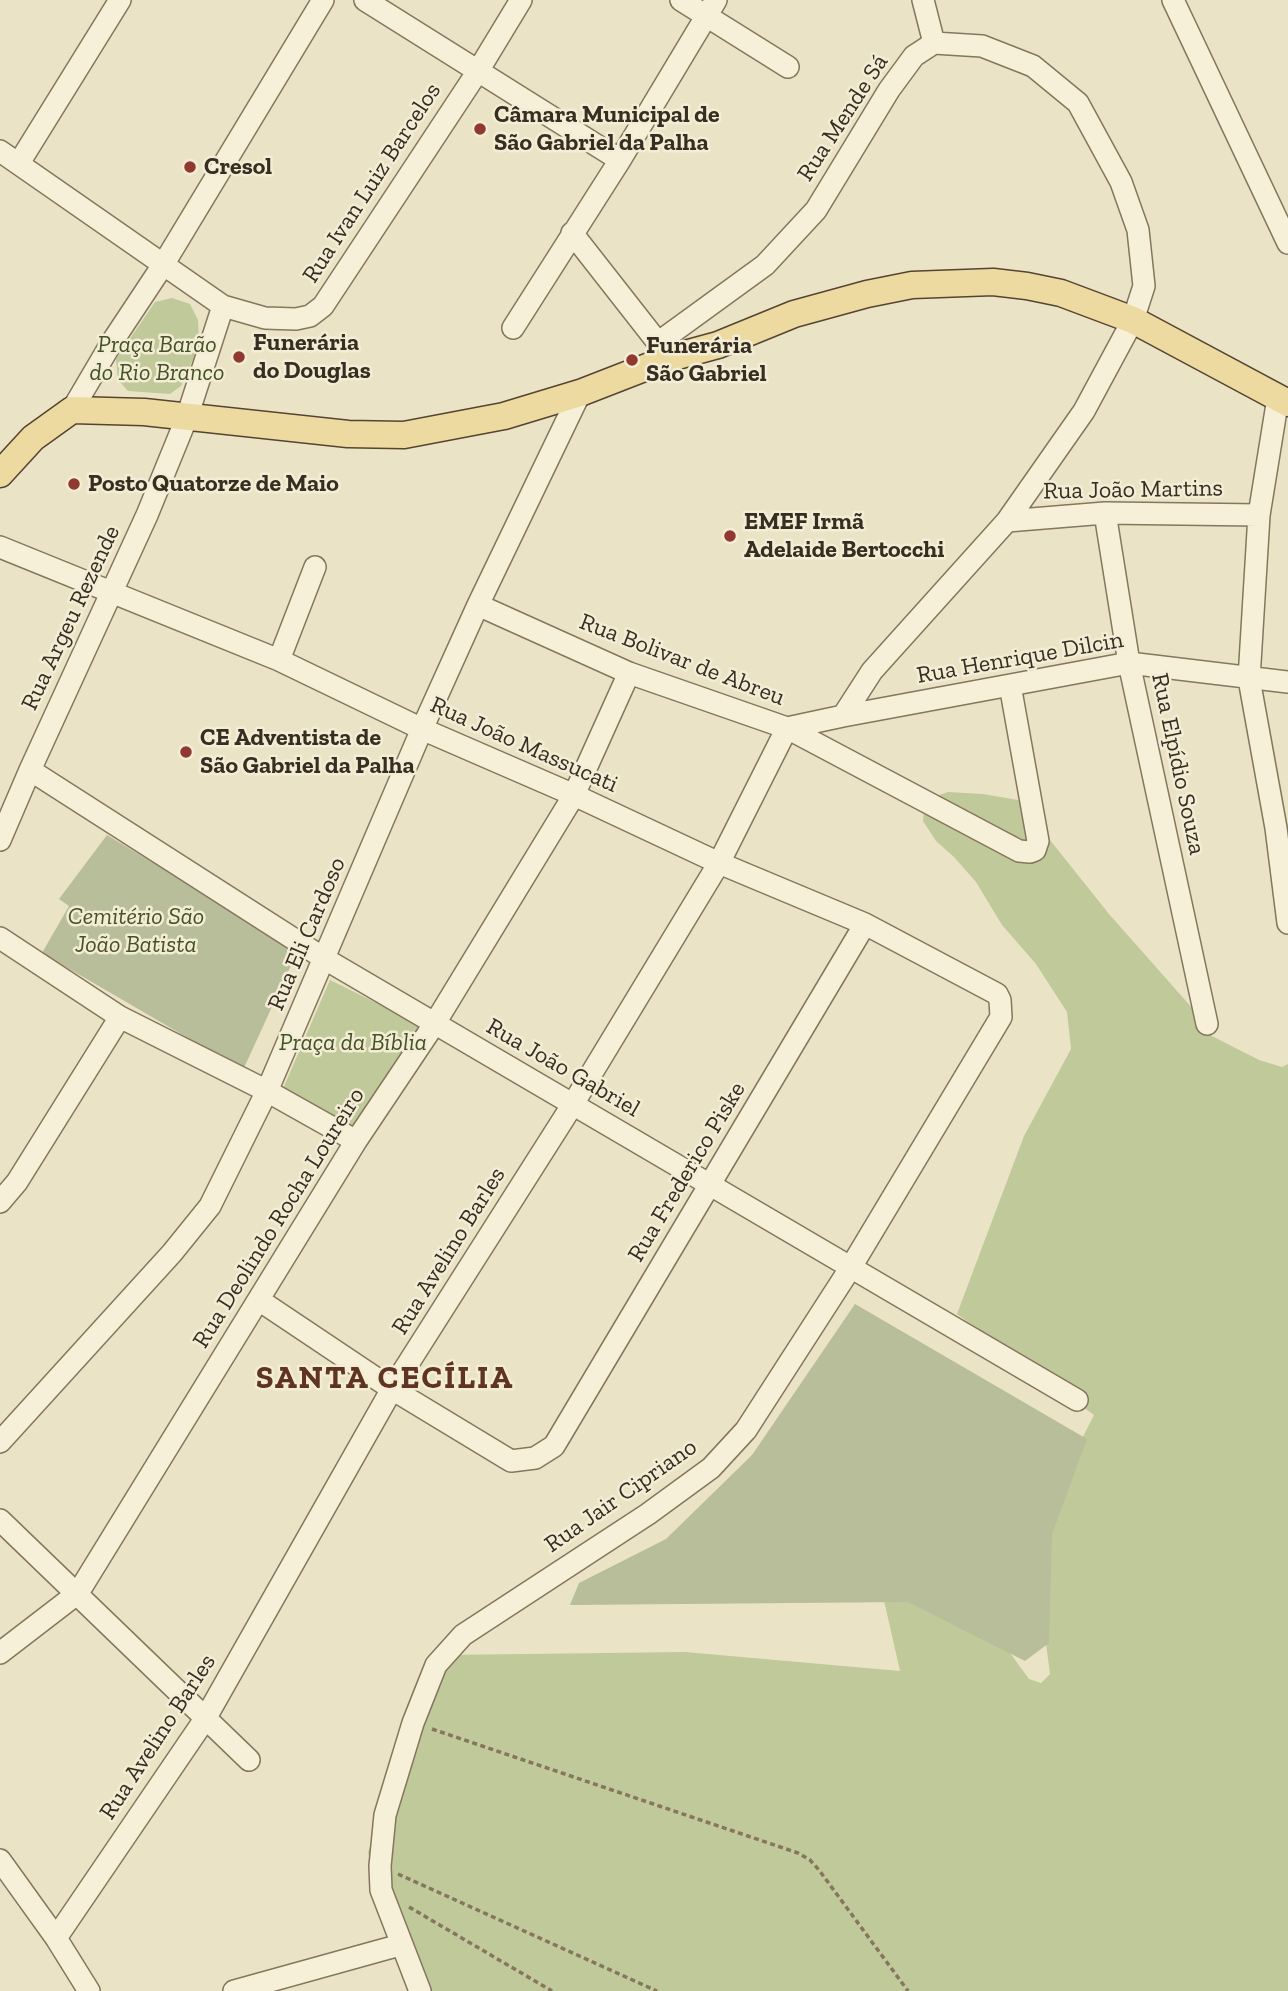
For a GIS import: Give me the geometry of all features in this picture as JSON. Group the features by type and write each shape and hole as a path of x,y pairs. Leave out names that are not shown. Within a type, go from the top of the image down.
{"main road":[{"path":"0,474 33,438 72,410 144,412 348,434 404,435 504,416 580,393 664,350 718,345 794,314 866,294 912,285 993,282 1060,293 1133,320 1283,401"}],"street":[{"path":"19,163 120,0"},
{"path":"72,410 323,0"},
{"path":"365,0 620,160"},
{"name":"Rua Ivan Luiz Barcelos","path":"223,306 265,318 296,319 310,316 323,306 478,71 521,0"},
{"path":"681,0 711,8 788,67"},
{"path":"843,716 872,671 1007,521 1084,411 1133,320 1144,286 1138,230 1121,181 1078,103 1034,66 982,46 934,43 923,0"},
{"path":"1172,0 1288,243"},
{"path":"513,328 620,160 711,8"},
{"name":"Rua Mende Sá","path":"664,350 765,265 816,210 889,90 914,57 934,43"},
{"path":"0,151 223,306 187,417"},
{"path":"572,233 664,350"},
{"name":"Rua Eli Cardoso","path":"0,1442 172,1253 210,1206 267,1091 478,605 580,393"},
{"path":"1283,401 1259,515 1249,679 1282,829 1288,923"},
{"name":"Rua Argeu Rezende","path":"0,840 147,515 187,417"},
{"name":"Rua João Martins","path":"1007,521 1105,513 1259,515"},
{"name":"Rua Elpídio Souza","path":"1105,513 1129,663 1207,1024"},
{"name":"Rua João Massucati","path":"0,547 279,660 422,729 574,794 719,863 865,924 998,994 1002,1008 1001,1017"},
{"path":"279,660 315,568"},
{"name":"Rua Bolivar de Abreu","path":"478,605 629,673 787,728 843,716"},
{"name":"Rua Henrique Dilcin","path":"843,716 1129,663 1288,682"},
{"name":"Rua Deolindo Rocha Loureiro","path":"0,1653 78,1593 356,1141 435,1023 574,794 629,673"},
{"path":"787,728 1019,851 1030,852 1035,850 1038,841 1010,685"},
{"name":"Rua Avelino Barles","path":"56,1938 205,1719 392,1389 573,1104 719,863 787,728"},
{"name":"Rua João Gabriel","path":"30,770 325,958 1077,1400"},
{"name":"Rua Frederico Piske","path":"392,1389 511,1461 535,1458 554,1446 865,924"},
{"path":"0,938 120,1017 267,1091 356,1141"},
{"path":"0,1202 17,1182 120,1017"},
{"name":"Rua Jair Cipriano","path":"420,1991 381,1890 380,1866 385,1815 413,1723 436,1665 463,1635 648,1514 711,1468 746,1430 851,1267 1001,1017"},
{"path":"259,1300 392,1389"},
{"path":"0,1520 249,1760"},
{"path":"0,1860 56,1938 89,1991"},
{"path":"234,1991 262,1987 400,1945"}],"path":[{"path":"413,1723 798,1853 810,1860 819,1870 908,1991"},
{"path":"380,1866 657,1991"},
{"path":"381,1890 552,1991"}],"green space":[{"name":"Praça Barão do Rio Branco","path":"172,298 190,304 198,320 199,339 181,386 170,394 128,391 118,380 116,359 155,302"},
{"path":"948,792 1018,800 1109,914 1193,1009 1212,1036 1259,1060 1282,1067 1288,1064 1288,1991 412,1991 379,1907 368,1852 400,1761 446,1655 685,1652 900,1671 875,1561 986,1620 1029,1679 1041,1683 1050,1674 1041,1605 1044,1514 1094,1415 957,1314 1024,1136 1071,1049 1067,1012 1036,964 1002,925 976,882 936,841 923,821 925,800"},
{"name":"Cemitério São João Batista","path":"107,835 298,950 243,1070 42,953 69,906 59,899"},
{"name":"Praça da Bíblia","path":"330,980 421,1025 353,1126 282,1091"},
{"path":"855,1304 1087,1439 1052,1534 1049,1643 1025,1661 908,1602 570,1605 579,1583 666,1539 752,1455"}],"place":[{"name":"Câmara Municipal de São Gabriel da Palha","path":"480,129"},
{"name":"Cresol","path":"190,167"},
{"name":"Funerária do Douglas","path":"239,357"},
{"name":"Funerária São Gabriel","path":"632,360"},
{"name":"Posto Quatorze de Maio","path":"74,484"},
{"name":"EMEF Irmã Adelaide Bertocchi","path":"730,536"},
{"name":"CE Adventista de São Gabriel da Palha","path":"186,752"}],"district":[{"name":"SANTA CECÍLIA","path":"385,1379"}]}
